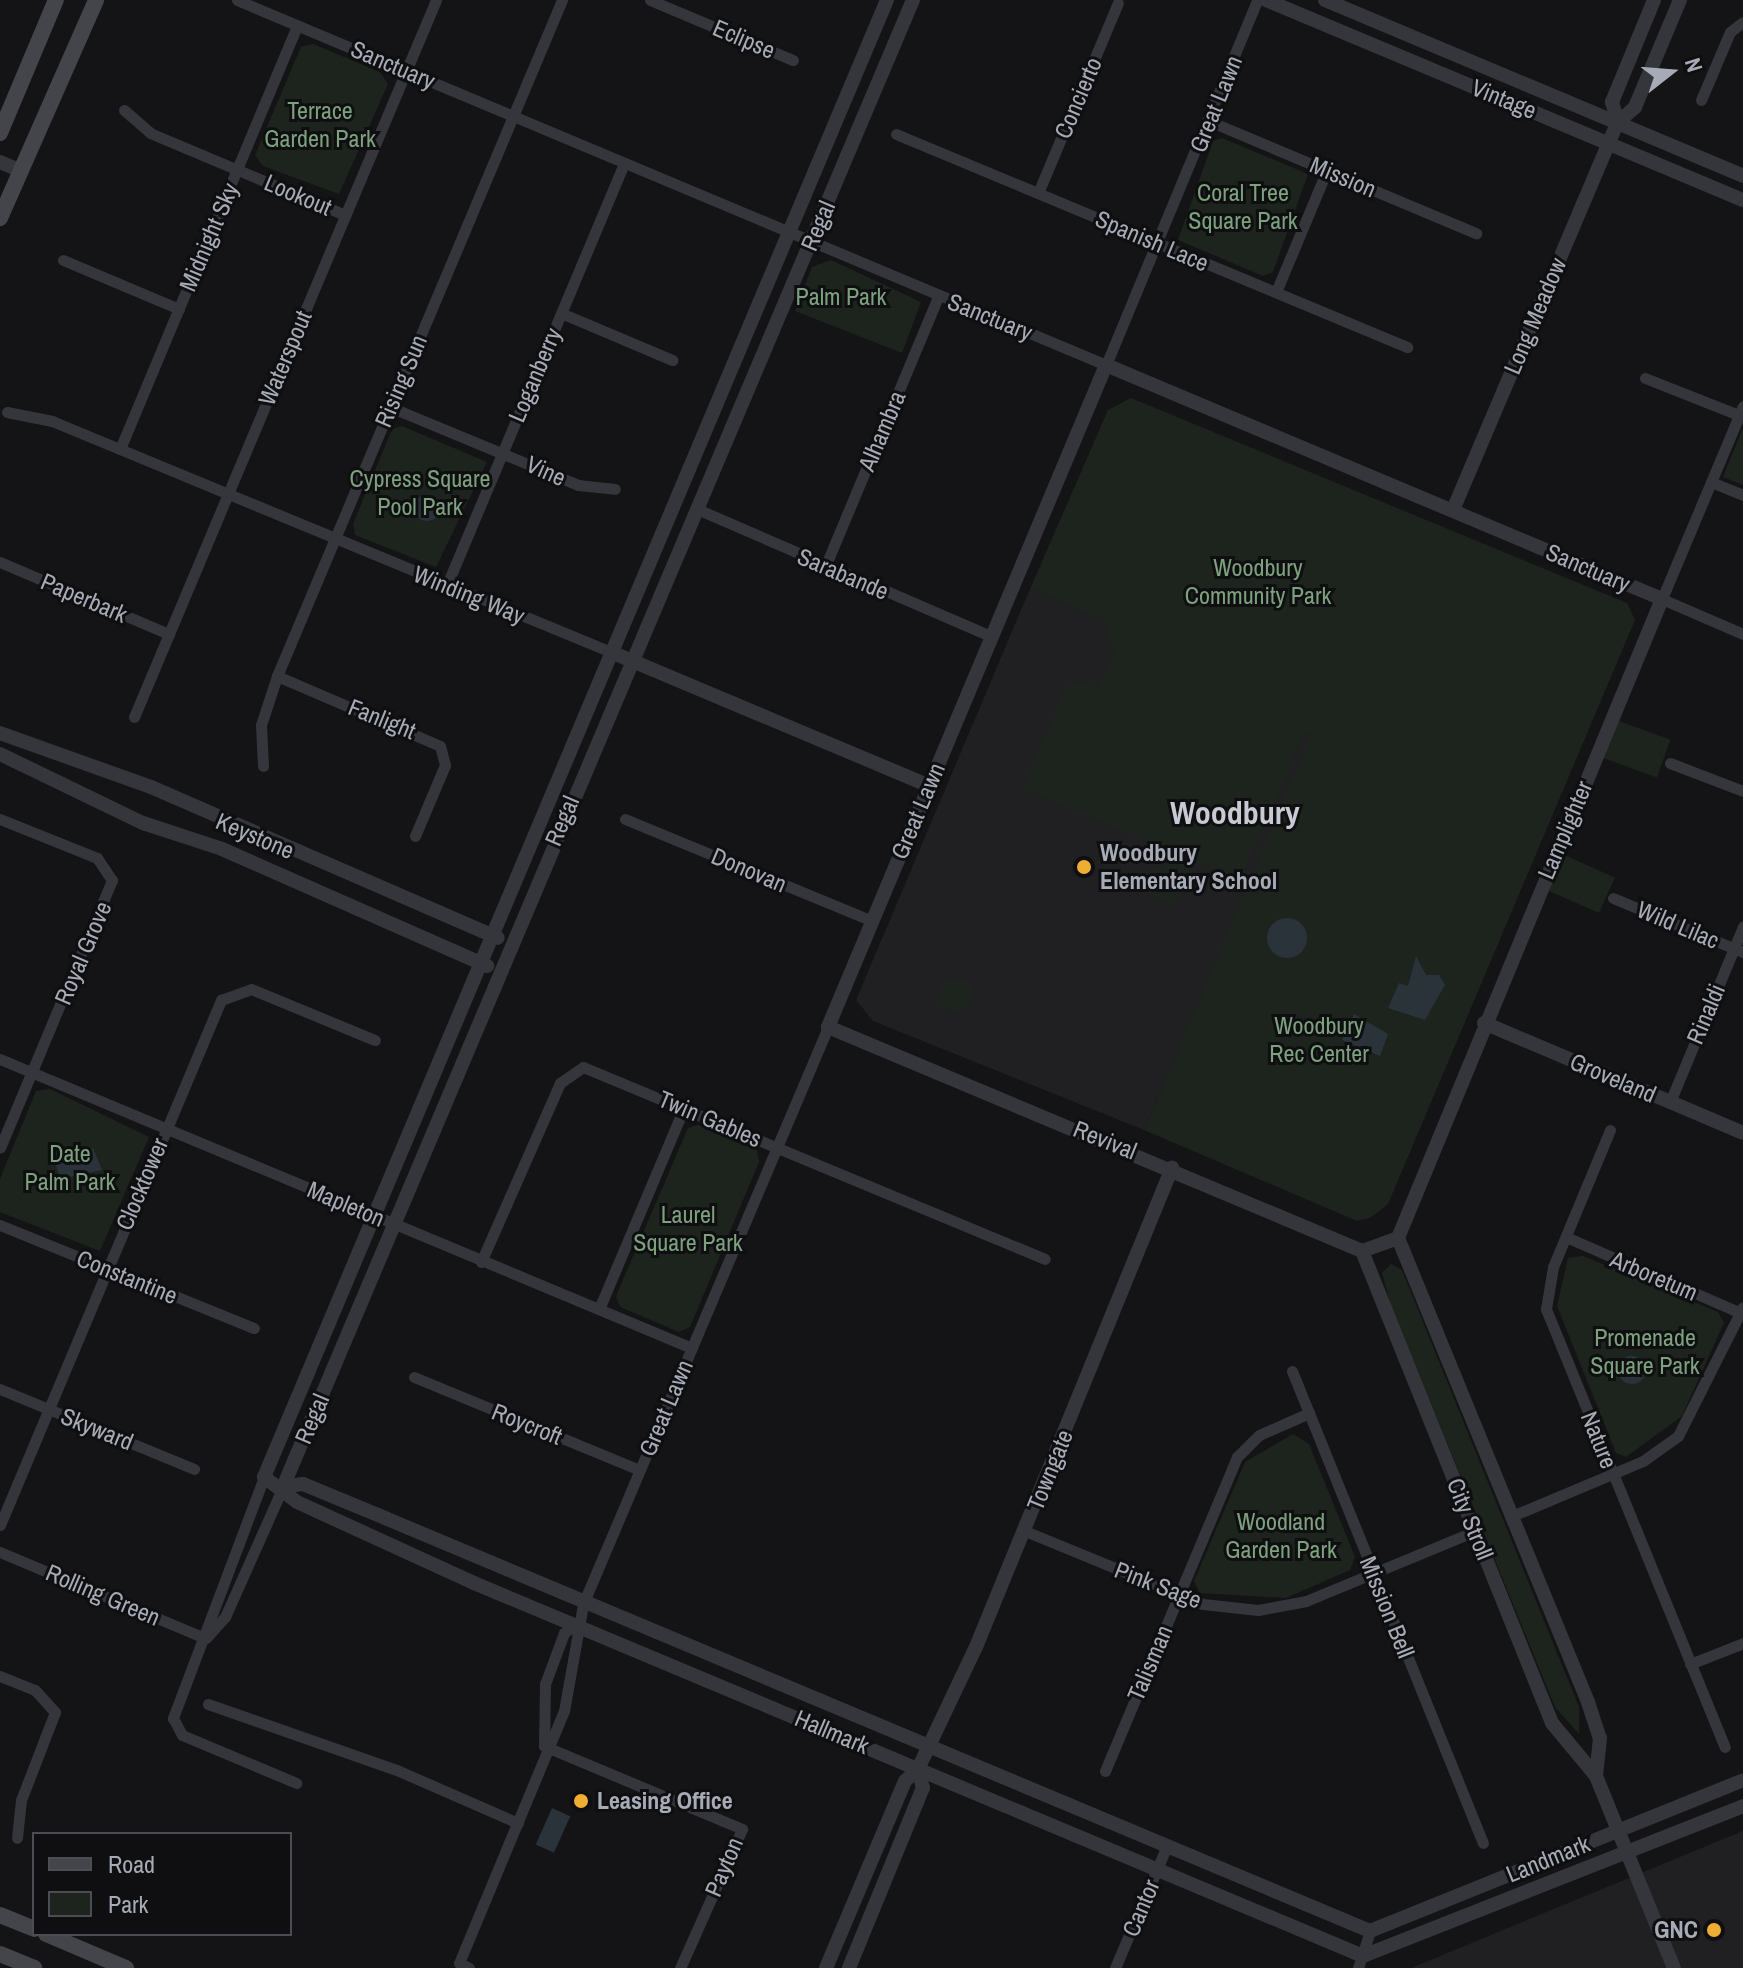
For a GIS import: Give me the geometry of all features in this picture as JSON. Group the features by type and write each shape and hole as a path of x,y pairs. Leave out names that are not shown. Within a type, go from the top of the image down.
{"main road":[{"path":"0,133 56,0"},
{"path":"0,218 5,190 21,171 96,0"},
{"path":"0,1915 32,1928"},
{"path":"51,1936 126,1968"},
{"path":"6,1960 34,1968"}],"street":[{"name":"Sanctuary","path":"237,0 1743,634"},
{"name":"Waterspout","path":"134,717 436,0"},
{"name":"Rising Sun","path":"263,766 261,725 277,676 562,0"},
{"name":"Eclipse","path":"650,0 793,60"},
{"name":"Regal","path":"296,1783 175,1728 264,1477 785,230 887,0"},
{"name":"Regal","path":"205,1638 225,1617 283,1487 395,1225 509,943 913,0"},
{"name":"Great Lawn","path":"579,1622 583,1604 1158,243 1257,0"},
{"name":"Vintage","path":"1266,0 1743,200"},
{"name":"Vintage","path":"1325,0 1743,176"},
{"name":"Long Meadow","path":"1618,122 1612,102 1654,0"},
{"name":"Long Meadow","path":"1453,510 1618,122 1635,107 1680,0"},
{"name":"Concierto","path":"1038,193 1118,3"},
{"path":"1701,100 1730,32 1743,22"},
{"name":"Midnight Sky","path":"120,449 297,25"},
{"name":"Lookout","path":"124,110 150,133 345,215"},
{"name":"Mission","path":"1209,121 1476,233"},
{"name":"Spanish Lace","path":"896,134 1407,347"},
{"path":"0,162 21,171"},
{"name":"Loganberry","path":"446,587 624,163"},
{"path":"1276,292 1327,170"},
{"path":"63,260 179,309"},
{"name":"Alhambra","path":"825,567 939,295"},
{"path":"561,313 672,360"},
{"path":"1645,378 1741,411"},
{"name":"Vine","path":"390,407 578,485 615,489"},
{"name":"Lamplighter","path":"1398,1238 1484,1023 1741,411"},
{"name":"Winding Way","path":"7,412 120,449 929,786"},
{"path":"1711,482 1743,495"},
{"name":"Sarabande","path":"697,509 825,567 991,636"},
{"name":"Paperbark","path":"0,562 169,634"},
{"name":"Fanlight","path":"277,676 440,746 445,765 415,836"},
{"name":"Keystone","path":"0,733 151,787 509,943"},
{"name":"Keystone","path":"0,754 143,823 222,849 498,971"},
{"path":"1670,763 1743,791"},
{"name":"Royal Grove","path":"0,819 102,861 112,880 0,1148"},
{"name":"Donovan","path":"625,819 872,921"},
{"name":"Wild Lilac","path":"1613,898 1739,950"},
{"name":"Rinaldi","path":"1670,1102 1739,950 1743,927"},
{"name":"Clocktower","path":"0,1525 221,1000 233,991 251,989 375,1040"},
{"name":"Groveland","path":"1484,1023 1743,1133"},
{"name":"Revival","path":"828,1027 1172,1168 1362,1251"},
{"name":"Mapleton","path":"0,1059 692,1348"},
{"name":"Twin Gables","path":"481,1262 560,1083 573,1069 591,1068 1045,1259"},
{"path":"599,1309 684,1108"},
{"name":"Nature","path":"1610,1130 1566,1237 1546,1309 1725,1747"},
{"name":"Towngate","path":"826,1968 905,1781 918,1769 930,1745 1025,1531 1172,1168"},
{"name":"Constantine","path":"0,1225 254,1328"},
{"name":"Arboretum","path":"1566,1237 1742,1311"},
{"path":"1362,1251 1398,1238"},
{"name":"City Stroll","path":"1398,1238 1596,1726 1596,1776"},
{"name":"City Stroll","path":"1362,1251 1552,1723 1596,1776 1674,1968"},
{"path":"1512,1516 1613,1474 1678,1436 1742,1311"},
{"name":"Mission Bell","path":"1292,1371 1483,1843"},
{"name":"Roycroft","path":"414,1377 640,1470"},
{"name":"Skyward","path":"0,1389 194,1469"},
{"name":"Talisman","path":"1105,1771 1237,1457 1259,1435 1309,1413"},
{"name":"Hallmark","path":"264,1477 283,1487 297,1502 1360,1962"},
{"name":"Hallmark","path":"283,1487 303,1484 583,1604 930,1745 1166,1848 1370,1931"},
{"name":"Pink Sage","path":"1025,1531 1178,1595 1222,1608 1276,1609 1475,1531"},
{"name":"Rolling Green","path":"0,1552 205,1638"},
{"path":"544,1746 545,1684 564,1633 579,1622"},
{"path":"469,1968 459,1963 518,1823 544,1746 564,1711 579,1622"},
{"path":"1690,1664 1743,1643"},
{"path":"0,1676 35,1690 55,1712 21,1800 17,1838"},
{"path":"208,1704 399,1771 518,1823"},
{"name":"Payton","path":"544,1746 742,1829 680,1968"},
{"name":"Towngate","path":"849,1968 923,1788 918,1769"},
{"name":"Landmark","path":"1370,1931 1743,1780"},
{"name":"Landmark","path":"1360,1962 1743,1806"},
{"name":"Cantor","path":"1115,1968 1166,1848"},
{"path":"1360,1962 1370,1931"}],"shaded area":[{"path":"427,495 436,499 440,508 436,517 427,521 418,517 414,508 418,499"},
{"name":"Woodbury Elementary School","path":"1030,589 1110,623 1115,653 1312,735 1144,1130 873,1021 856,1000"},
{"path":"1287,918 1301,924 1307,938 1301,952 1287,958 1273,952 1267,938 1273,924"},
{"path":"1416,956 1426,975 1439,975 1445,985 1425,1020 1388,1008 1399,983 1408,986"},
{"path":"1354,1014 1388,1034 1380,1056 1342,1040"},
{"path":"93,1148 102,1170 61,1179 55,1163"},
{"path":"1632,1356 1642,1360 1646,1370 1642,1380 1632,1384 1622,1380 1618,1370 1622,1360"},
{"path":"552,1808 570,1816 554,1853 536,1845"},
{"path":"1743,1831 1743,1968 1411,1968"}],"green space":[{"name":"Terrace Garden Park","path":"313,44 380,72 388,84 339,194 263,166 255,155 301,47"},
{"name":"Coral Tree Square Park","path":"1222,138 1308,174 1273,272 1263,276 1178,240 1213,141"},
{"name":"Palm Park","path":"831,260 921,302 902,353 795,311 812,267"},
{"path":"1131,398 1627,603 1635,620 1388,1204 1370,1218 1357,1221 1144,1130 1311,735 1304,733 1239,881 1023,788 1068,683 1098,686 1116,655 1105,634 1109,623 1030,589 1108,410"},
{"name":"Cypress Square Pool Park","path":"402,426 487,462 436,567 355,535 353,524 392,429"},
{"path":"1743,427 1743,485 1723,477"},
{"path":"1616,720 1671,740 1657,777 1602,758"},
{"path":"1560,853 1615,877 1599,913 1544,889"},
{"path":"1170,855 1192,865 1175,906 1143,892 1153,867 1163,871"},
{"path":"956,978 968,983 973,995 968,1007 956,1012 944,1007 939,995 944,983"},
{"name":"Date Palm Park","path":"50,1089 149,1137 100,1251 0,1212 0,1179 36,1091"},
{"name":"Laurel Square Park","path":"698,1125 757,1150 759,1162 690,1327 679,1332 620,1307 616,1296 688,1128"},
{"name":"Promenade Square Park","path":"1583,1256 1718,1312 1724,1323 1682,1416 1626,1457 1616,1453 1557,1306 1568,1258"},
{"path":"1391,1264 1402,1270 1579,1707 1579,1734 1555,1707 1390,1303 1382,1273"},
{"name":"Woodland Garden Park","path":"1293,1434 1309,1444 1355,1557 1350,1570 1286,1598 1200,1593 1194,1581 1245,1462"}],"place":[{"name":"Woodbury Elementary School","path":"1084,867"},
{"name":"Leasing Office","path":"581,1801"},
{"name":"GNC","path":"1714,1930"}],"district":[{"name":"Woodbury","path":"1235,813"}],"park label":[{"name":"Woodbury Community Park","path":"1258,582"},
{"name":"Woodbury Rec Center","path":"1319,1040"}]}
